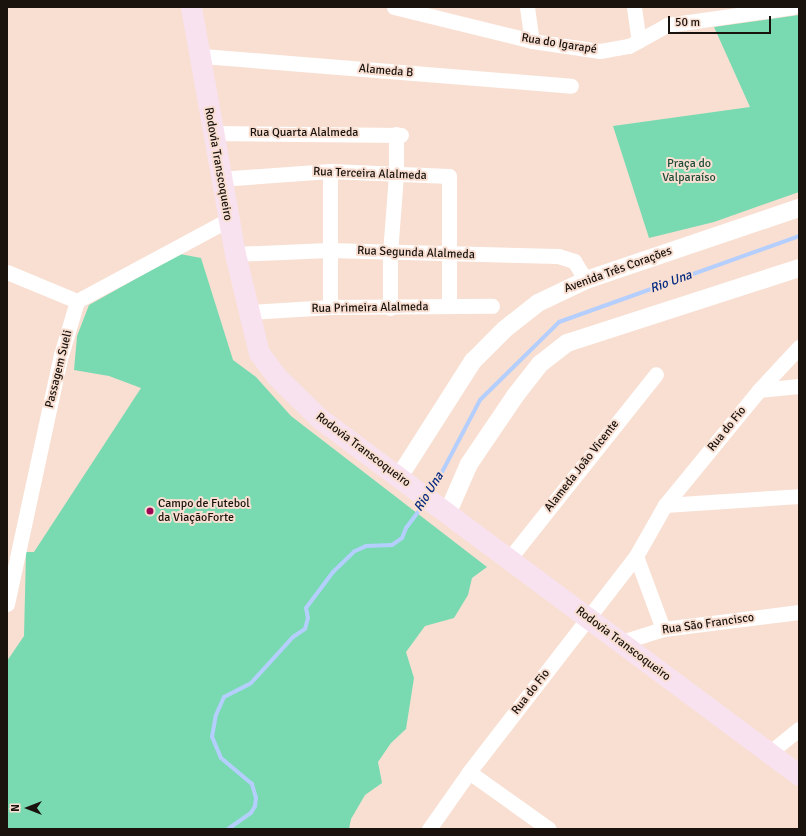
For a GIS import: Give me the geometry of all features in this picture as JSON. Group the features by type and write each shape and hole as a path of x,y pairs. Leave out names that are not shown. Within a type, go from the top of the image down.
{"main road":[{"name":"Rodovia Transcoqueiro","path":"191,7 202,56 212,133 220,178 248,312 260,353 277,377 319,418 509,558 619,643 799,775"}],"street":[{"name":"Rua do Igarapé","path":"394,7 422,11 532,41 600,51 615,51 639,41 667,25 734,11 793,7"},
{"path":"528,7 532,41"},
{"path":"634,7 639,41"},
{"name":"Alameda B","path":"202,56 571,86"},
{"name":"Rua Quarta Alalmeda","path":"212,133 399,134 396,175"},
{"path":"330,171 328,250 330,307"},
{"name":"Rua Terceira Alalmeda","path":"220,178 330,171 396,175 449,176 449,255"},
{"path":"390,308 390,253 396,175"},
{"name":"Avenida Três Corações","path":"403,480 473,361 505,329 538,303 586,280 799,208"},
{"path":"7,272 77,301 228,220"},
{"name":"Rua Segunda Alalmeda","path":"235,254 328,250 449,255 558,256 574,261 586,280"},
{"path":"449,255 449,306"},
{"path":"444,510 469,464 515,396 540,364 567,343 799,268"},
{"name":"Passagem Sueli","path":"7,604 61,355 77,301"},
{"name":"Rua Primeira Alalmeda","path":"248,312 330,307 390,308 492,306"},
{"name":"Rua do Fio","path":"429,829 469,772 636,556 665,505 759,390 799,347"},
{"name":"Alameda João Vicente","path":"509,558 656,374"},
{"path":"759,390 799,386"},
{"path":"665,505 799,496"},
{"path":"636,556 663,629"},
{"name":"Rua São Francisco","path":"619,643 663,629 799,612"},
{"path":"769,753 799,729"},
{"path":"469,772 549,829"}],"green space":[{"name":"Praça do Valparaíso","path":"799,15 799,192 714,222 649,238 613,126 750,107 714,27"},
{"path":"180,254 201,258 233,360 256,377 291,416 487,567 472,578 468,595 454,618 425,626 406,652 414,678 406,729 391,743 378,762 382,783 365,795 351,819 349,829 7,829 7,661 24,636 26,552 34,552 141,388 109,376 74,370 77,336 89,305"}],"waterway":[{"name":"Rio Una","path":"431,493 480,400 559,322 799,236"},
{"name":"Rio Una","path":"228,829 251,813 255,806 256,798 252,784 221,758 212,737 216,715 224,697 251,683 293,637 305,629 308,618 306,608 333,572 355,551 366,546 392,545 402,538 406,528 424,504"}],"place":[{"name":"Campo de Futebol da ViaçãoForte","path":"150,511"}]}
